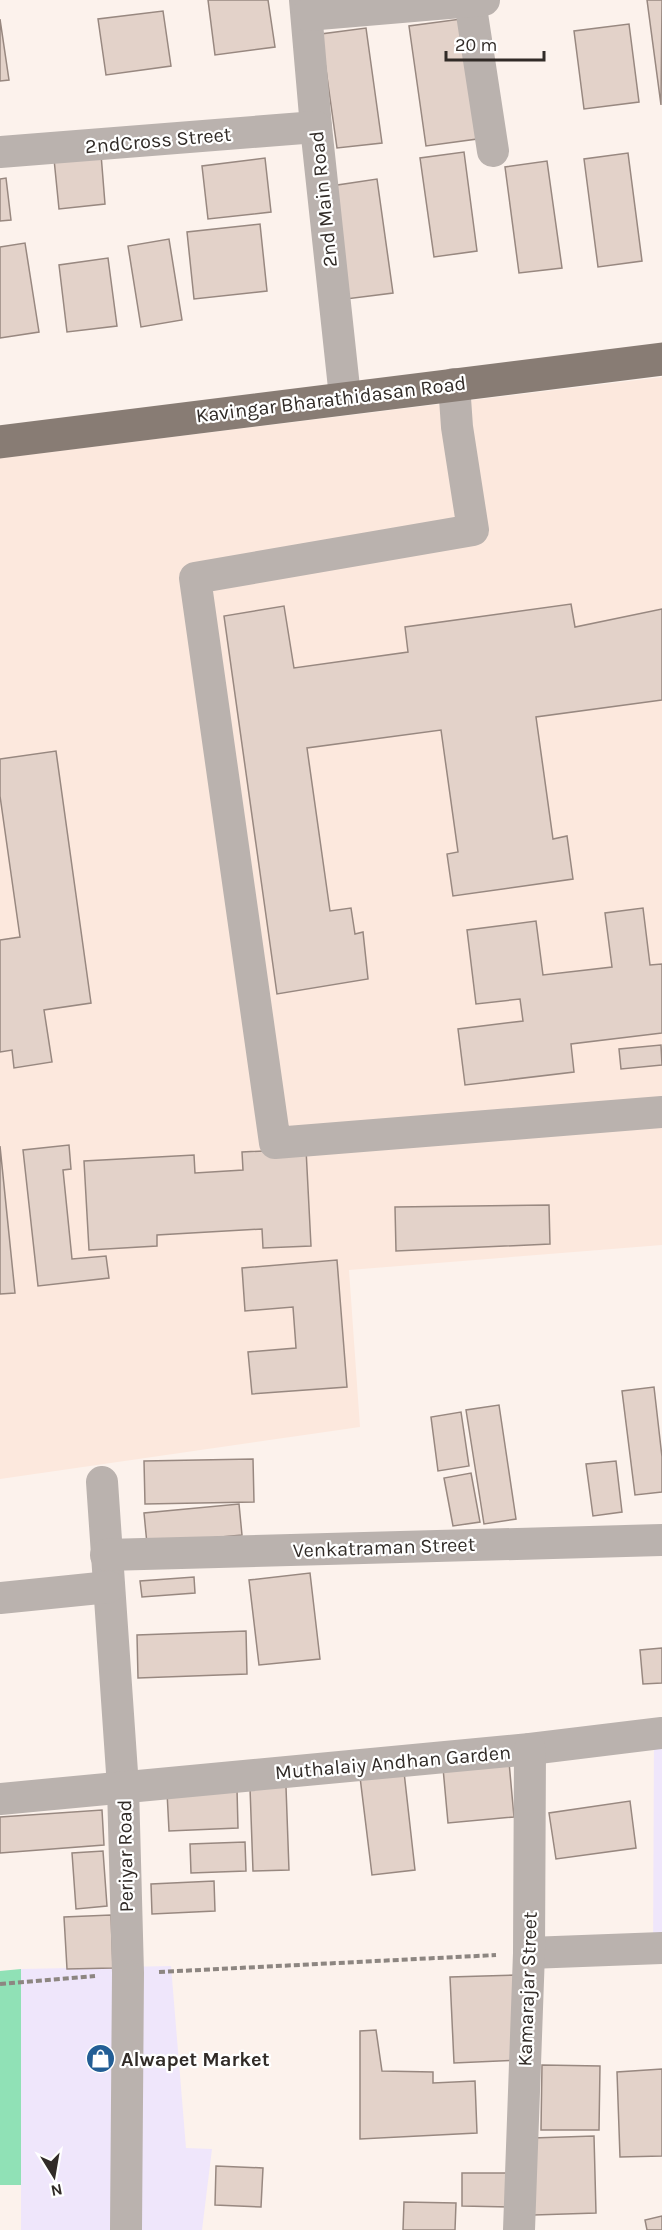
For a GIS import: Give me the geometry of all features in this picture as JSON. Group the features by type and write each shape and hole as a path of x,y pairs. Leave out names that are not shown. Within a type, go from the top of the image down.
{"main road":[{"name":"Kavingar Bharathidasan Road","path":"0,442 662,358"}],"street":[{"path":"306,8 477,1 493,151"},
{"name":"2nd Main Road","path":"306,8 316,127 345,397"},
{"name":"2ndCross Street","path":"0,152 316,127"},
{"path":"454,384 457,427 473,530 195,578 275,1143 662,1112"},
{"name":"Periyar Road","path":"102,1482 123,1787 128,1973 126,2230"},
{"name":"Venkatraman Street","path":"106,1555 662,1540"},
{"path":"0,1598 110,1587"},
{"name":"Muthalaiy Andhan Garden","path":"123,1787 530,1749 662,1733"},
{"name":"Kamarajar Street","path":"519,2230 529,1953 530,1749"},
{"path":"0,1799 123,1787"},
{"path":"529,1953 662,1948"}],"path":[{"path":"0,1984 128,1973 529,1953"}],"shaded area":[{"path":"662,377 662,1245 349,1270 360,1427 0,1479 0,458"},
{"path":"654,1738 662,1738 662,1959 653,1959"},
{"name":"Alwapet Market","path":"171,1966 186,2148 212,2149 202,2230 21,2230 21,1969"}],"green space":[{"path":"21,1969 21,2185 0,2185 0,1971"}],"building":[{"path":"208,0 268,0 275,47 215,55"},
{"path":"647,0 662,0 661,105"},
{"path":"163,11 171,66 106,75 98,19"},
{"path":"0,19 9,80 0,81"},
{"path":"461,19 477,139 426,146 409,26"},
{"path":"629,24 639,102 584,109 574,31"},
{"path":"366,28 382,143 337,148 321,34"},
{"path":"464,152 477,251 434,257 420,158"},
{"path":"628,153 642,261 598,267 584,159"},
{"path":"101,154 105,204 59,209 54,159"},
{"path":"265,158 271,212 208,219 202,166"},
{"path":"547,161 562,268 519,273 505,167"},
{"path":"6,178 11,220 0,221 0,179"},
{"path":"377,179 393,293 346,299 331,186"},
{"path":"260,224 267,291 194,299 187,232"},
{"path":"169,239 182,320 141,327 128,246"},
{"path":"25,243 39,332 0,338 0,247"},
{"path":"108,258 117,326 67,332 59,265"},
{"path":"571,604 575,627 662,609 662,700 536,717 553,839 567,836 573,879 453,896 447,854 458,852 441,730 307,748 330,911 351,908 355,934 363,932 368,979 277,994 224,616 284,606 294,668 408,652 405,627"},
{"path":"56,751 91,1003 44,1010 52,1062 14,1068 12,1050 0,1052 0,940 20,937 0,796 0,759"},
{"path":"643,908 650,965 662,964 662,1033 571,1044 574,1072 465,1085 458,1029 523,1021 520,999 476,1004 467,930 536,921 543,975 612,967 605,913"},
{"path":"661,1045 662,1065 621,1069 619,1049"},
{"path":"69,1145 71,1169 63,1170 72,1259 106,1256 109,1278 38,1286 23,1150"},
{"path":"0,1146 15,1293 0,1294"},
{"path":"306,1149 311,1246 263,1248 262,1229 157,1235 157,1246 89,1250 84,1161 194,1155 195,1173 243,1170 242,1152"},
{"path":"549,1205 550,1244 396,1251 395,1207"},
{"path":"337,1260 347,1387 252,1394 248,1352 296,1348 293,1307 245,1311 242,1268"},
{"path":"654,1387 662,1457 662,1492 635,1495 622,1391"},
{"path":"499,1405 516,1519 484,1524 466,1410"},
{"path":"461,1412 469,1466 438,1471 431,1417"},
{"path":"253,1459 254,1502 145,1504 144,1461"},
{"path":"616,1461 622,1512 593,1516 586,1464"},
{"path":"471,1473 480,1522 453,1526 444,1478"},
{"path":"239,1504 242,1535 147,1544 144,1513"},
{"path":"310,1573 320,1659 259,1665 249,1580"},
{"path":"194,1577 195,1593 142,1597 140,1581"},
{"path":"246,1631 247,1674 138,1678 137,1635"},
{"path":"662,1648 662,1683 643,1684 640,1650"},
{"path":"509,1762 514,1817 448,1823 443,1768"},
{"path":"404,1772 415,1870 372,1875 360,1777"},
{"path":"286,1787 289,1870 253,1871 250,1788"},
{"path":"237,1789 238,1828 169,1831 167,1792"},
{"path":"630,1801 636,1848 556,1859 549,1813"},
{"path":"102,1810 104,1845 0,1853 0,1817"},
{"path":"245,1842 246,1871 191,1873 190,1844"},
{"path":"103,1851 107,1906 76,1909 72,1853"},
{"path":"214,1881 215,1911 152,1914 151,1884"},
{"path":"111,1915 113,1968 67,1969 64,1917"},
{"path":"516,1975 519,2060 454,2063 450,1977"},
{"path":"376,2030 382,2071 433,2072 433,2083 475,2081 477,2133 360,2139 360,2031"},
{"path":"542,2065 600,2066 599,2130 541,2130"},
{"path":"662,2069 662,2156 620,2157 617,2072"},
{"path":"594,2136 596,2213 534,2215 532,2138"},
{"path":"216,2166 263,2168 261,2207 215,2205"},
{"path":"462,2173 515,2173 515,2207 462,2206"},
{"path":"404,2202 456,2203 455,2230 403,2230"},
{"path":"662,2216 662,2230 647,2230 645,2220"}],"place":[{"name":"Alwapet Market","path":"100,2059"}]}
